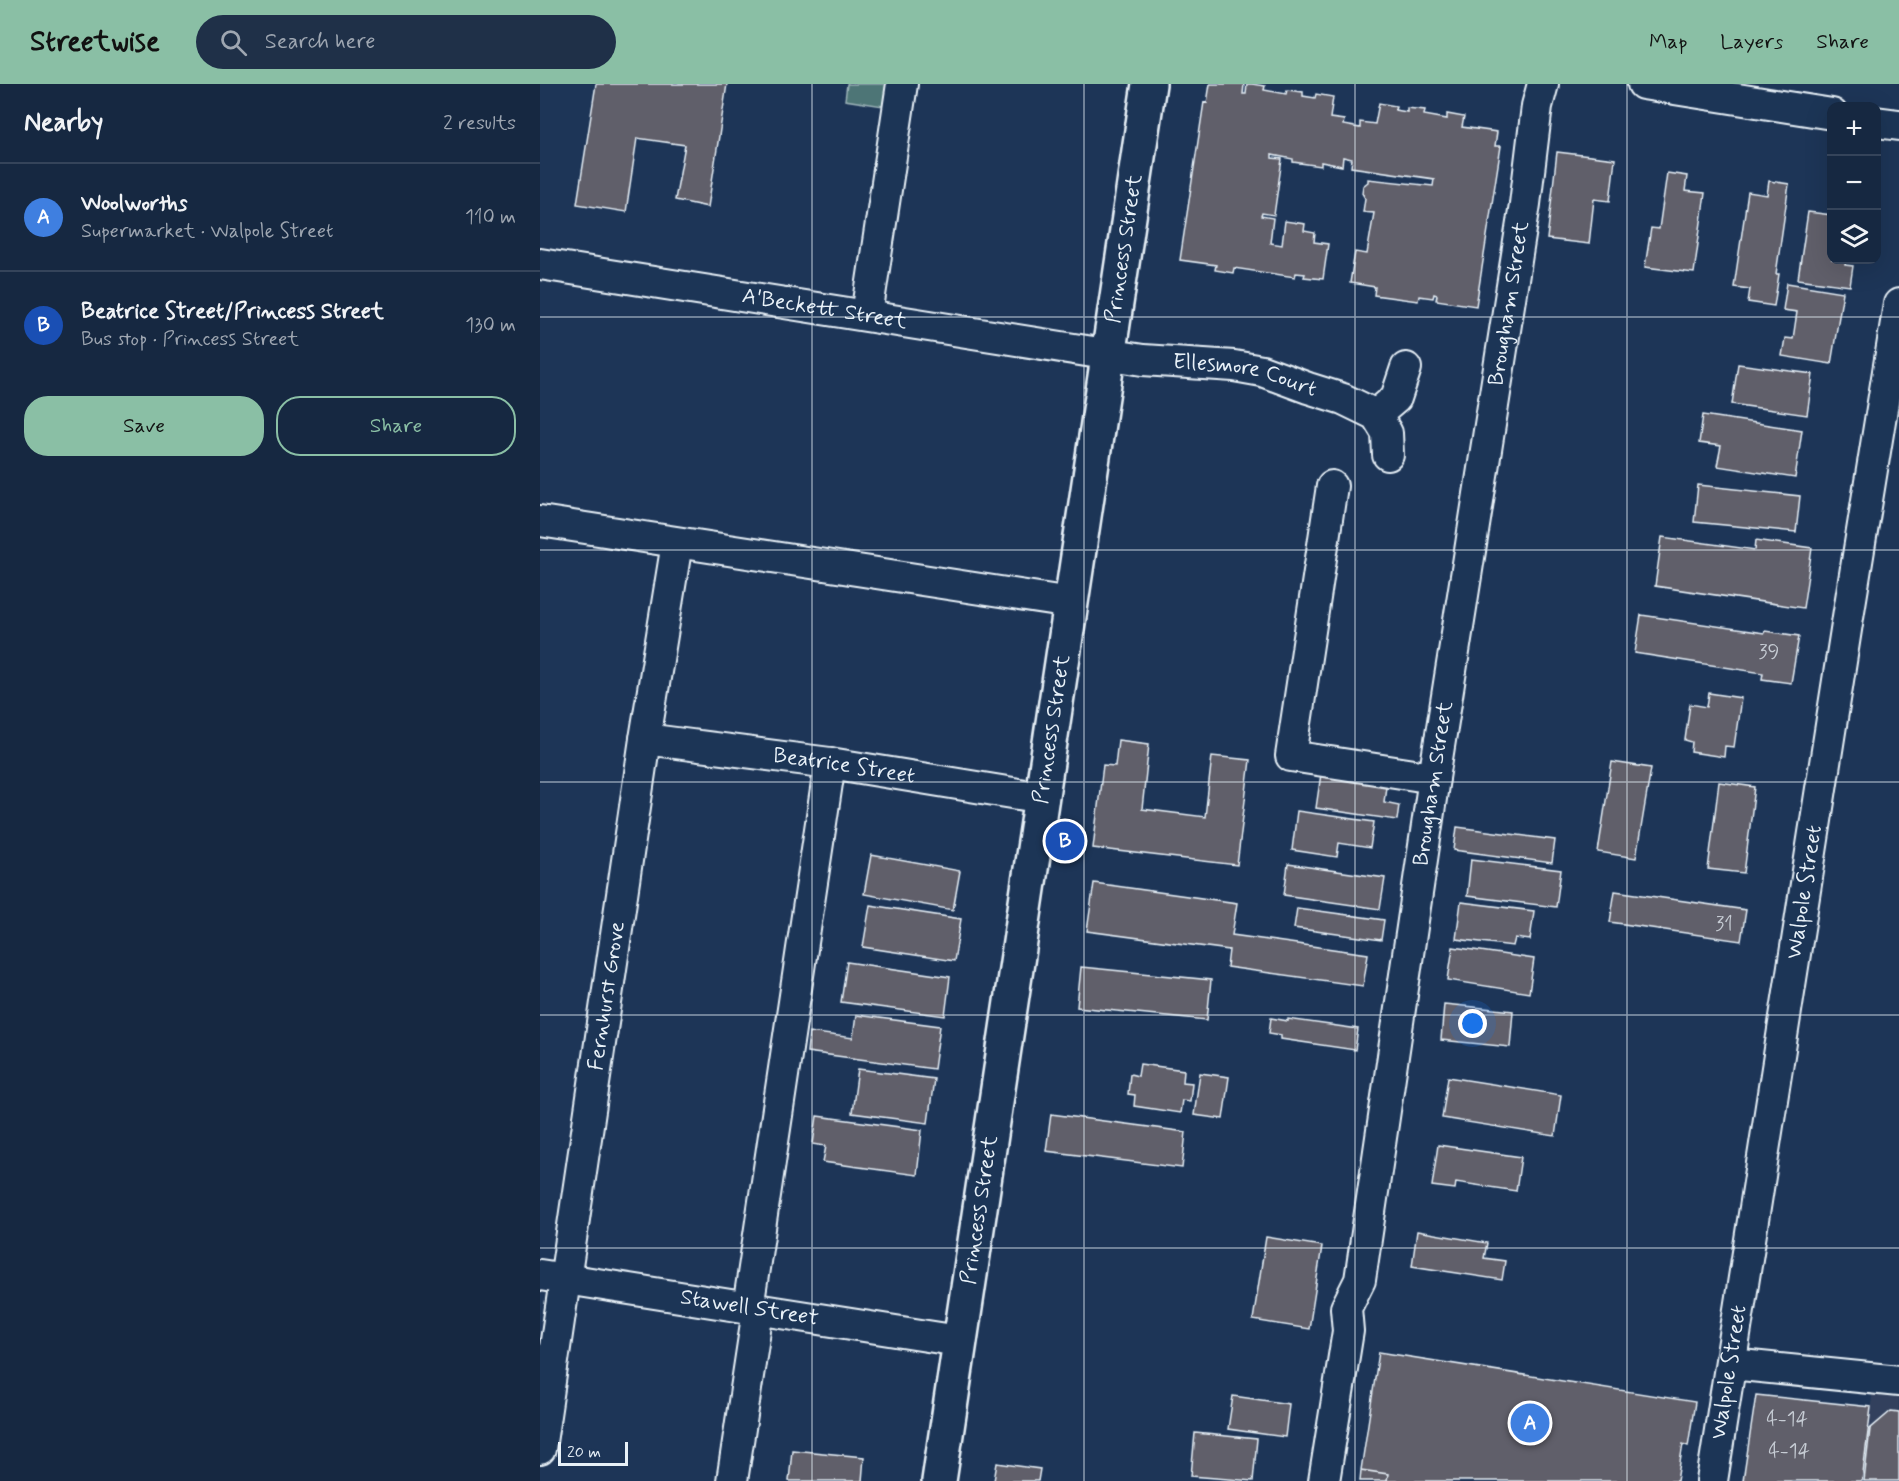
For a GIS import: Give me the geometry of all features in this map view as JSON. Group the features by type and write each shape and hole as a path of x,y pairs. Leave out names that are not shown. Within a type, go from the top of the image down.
{"main road":[{"name":"Princess Street","path":"939,1481 1149,84"}],"street":[{"path":"867,315 902,84"},
{"name":"Brougham Street","path":"1324,1481 1348,1331 1346,1308 1360,1280 1434,778 1526,204 1537,106 1543,84"},
{"path":"1643,84 1827,113"},
{"path":"1881,114 1899,113"},
{"path":"1881,123 1899,125"},
{"name":"A'Beckett Street","path":"540,264 1109,354"},
{"name":"Walpole Street","path":"1712,1481 1899,304"},
{"name":"Ellesmore Court","path":"1109,354 1143,360 1234,366 1262,371 1343,399 1376,415"},
{"path":"1388,454 1387,433 1376,415 1396,398 1406,368"},
{"path":"1332,486 1291,756 1434,778"},
{"path":"540,522 1071,603"},
{"name":"Fernhurst Grove","path":"540,1449 553,1277 677,543"},
{"name":"Beatrice Street","path":"645,739 830,764 1043,798"},
{"path":"732,1481 753,1309 830,764"},
{"name":"Stawell Street","path":"553,1277 959,1341"},
{"path":"1731,1364 1899,1381"}],"shaded area":[{"path":"1875,1370 1899,1372 1899,1481 1862,1481"}],"green space":[{"path":"847,84 886,84 883,106 845,100"}],"building":[{"path":"596,84 727,84 708,207 675,200 685,145 637,138 626,212 577,204"},
{"path":"1210,84 1244,84 1243,94 1246,94 1247,84 1252,84 1265,86 1264,90 1286,94 1287,90 1303,92 1303,96 1315,98 1316,94 1333,97 1330,118 1344,120 1343,125 1360,128 1360,122 1375,124 1379,103 1396,106 1395,110 1407,112 1407,108 1425,110 1424,115 1447,119 1447,114 1464,117 1462,127 1497,132 1495,146 1501,146 1476,306 1436,300 1437,295 1434,294 1433,298 1419,296 1418,301 1374,295 1375,287 1350,283 1355,252 1367,254 1374,213 1363,212 1365,198 1362,193 1363,186 1368,179 1433,186 1434,179 1351,167 1352,159 1343,157 1342,166 1321,162 1321,166 1293,162 1293,159 1272,155 1272,158 1282,159 1274,215 1262,213 1261,216 1273,218 1270,243 1282,245 1285,221 1305,224 1304,231 1315,233 1314,242 1328,244 1323,279 1304,277 1305,274 1296,273 1295,277 1234,268 1233,273 1215,270 1216,265 1180,260 1204,102 1207,103"},
{"path":"1557,152 1615,159 1610,201 1594,199 1589,244 1547,239"},
{"path":"1667,173 1687,176 1685,191 1705,193 1694,273 1645,267 1651,228 1659,229"},
{"path":"1769,181 1789,184 1776,274 1779,274 1774,306 1748,302 1750,289 1734,287 1748,192 1767,195"},
{"path":"1808,212 1827,214 1827,264 1853,266 1850,286 1798,279"},
{"path":"1787,283 1843,292 1831,364 1782,356 1785,338 1793,339 1797,312 1783,310"},
{"path":"1738,364 1813,374 1807,415 1732,404"},
{"path":"1703,415 1802,430 1795,478 1717,466 1721,446 1699,443"},
{"path":"1698,485 1800,496 1796,532 1694,522"},
{"path":"1662,537 1755,550 1756,540 1812,548 1803,608 1655,586"},
{"path":"1641,615 1799,636 1791,683 1762,679 1763,673 1635,653"},
{"path":"1709,693 1741,698 1734,747 1725,746 1724,757 1691,752 1692,742 1685,740 1690,704 1707,707"},
{"path":"1118,740 1149,744 1142,809 1205,817 1212,756 1250,760 1237,865 1093,848 1103,765 1115,766"},
{"path":"1612,762 1651,768 1636,858 1598,852"},
{"path":"1322,767 1387,778 1384,802 1399,805 1397,820 1316,808"},
{"path":"1719,782 1755,787 1744,873 1708,869"},
{"path":"1297,811 1374,822 1370,848 1339,843 1337,857 1292,850"},
{"path":"1457,827 1555,840 1552,863 1454,850"},
{"path":"871,855 960,871 953,910 864,894"},
{"path":"1471,859 1561,870 1556,907 1467,896"},
{"path":"1288,864 1385,878 1380,909 1284,895"},
{"path":"1094,883 1237,903 1232,935 1368,954 1363,986 1227,967 1229,950 1087,931"},
{"path":"1615,891 1746,910 1741,941 1610,922"},
{"path":"1461,902 1534,911 1530,940 1515,938 1513,946 1456,939"},
{"path":"870,905 961,919 954,961 863,947"},
{"path":"1297,908 1384,920 1381,940 1294,928"},
{"path":"1453,947 1534,959 1529,993 1448,980"},
{"path":"847,962 950,977 945,1016 841,1002"},
{"path":"1081,967 1211,980 1207,1020 1077,1007"},
{"path":"1444,1004 1513,1011 1510,1047 1441,1040"},
{"path":"856,1015 940,1026 934,1069 807,1052 809,1032 853,1038"},
{"path":"1271,1018 1358,1029 1355,1050 1281,1039 1281,1035 1269,1033"},
{"path":"1140,1064 1184,1070 1183,1082 1192,1083 1190,1101 1182,1100 1180,1113 1134,1106 1135,1095 1128,1094 1130,1074 1138,1076"},
{"path":"858,1069 934,1079 928,1123 852,1113"},
{"path":"1200,1073 1229,1077 1223,1119 1194,1115"},
{"path":"1448,1077 1561,1095 1555,1136 1442,1118"},
{"path":"1051,1114 1186,1132 1182,1168 1046,1151"},
{"path":"817,1116 922,1130 917,1175 823,1162 826,1146 813,1144"},
{"path":"1438,1145 1521,1157 1516,1191 1456,1182 1455,1189 1432,1186"},
{"path":"1417,1231 1487,1243 1484,1258 1505,1261 1502,1280 1412,1266"},
{"path":"1266,1237 1322,1246 1309,1329 1253,1320"},
{"path":"1379,1352 1695,1402 1688,1446 1683,1444 1677,1481 1387,1481 1388,1474 1361,1470"},
{"path":"1756,1395 1871,1407 1862,1481 1743,1481"},
{"path":"1233,1396 1289,1404 1285,1437 1228,1429"},
{"path":"1891,1411 1899,1412 1899,1481 1864,1481 1870,1429"},
{"path":"1195,1433 1257,1439 1253,1481 1191,1476"},
{"path":"792,1450 864,1457 862,1481 789,1481"},
{"path":"997,1463 1040,1469 1038,1481 994,1481"},
{"path":"1361,1470 1388,1474 1387,1481 1360,1481"}],"place":[{"name":"Beatrice Street/Princess Street","path":"1065,841"},
{"name":"Woolworths","path":"1530,1423"}]}
